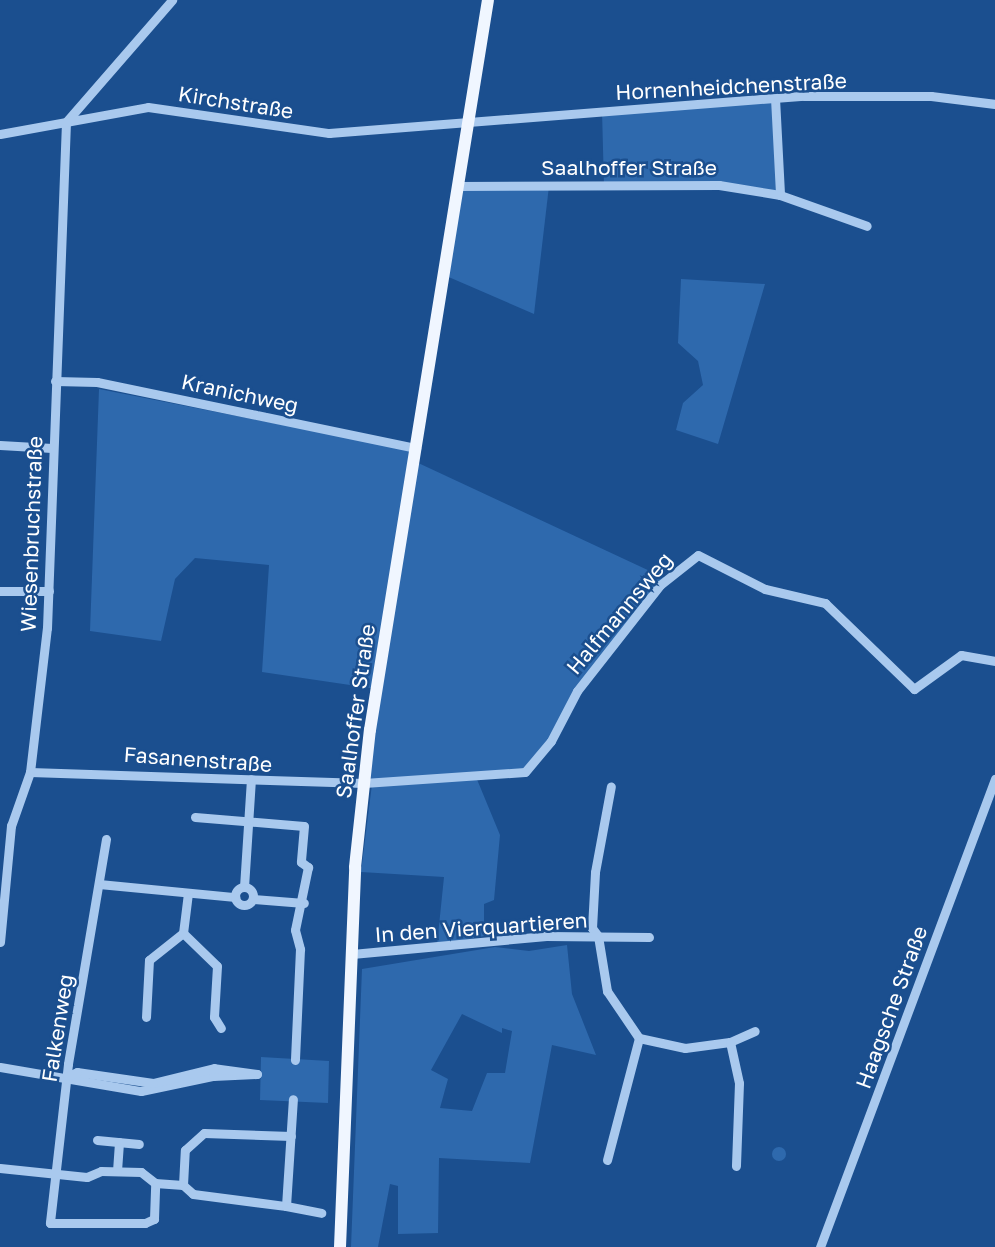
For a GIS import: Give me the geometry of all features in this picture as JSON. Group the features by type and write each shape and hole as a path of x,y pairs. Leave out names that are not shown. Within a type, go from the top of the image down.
{"main road":[{"name":"Saalhoffer Straße","path":"340,1247 352,954 364,783 488,0"}],"street":[{"path":"66,122 172,0"},
{"name":"Hornenheidchenstraße","path":"468,120 775,98 931,96 995,104"},
{"path":"775,98 780,195"},
{"name":"Kirchstraße","path":"0,134 148,107 329,133 468,120"},
{"name":"Wiesenbruchstraße","path":"0,942 11,826 30,772 49,591 52,448 66,122"},
{"name":"Saalhoffer Straße","path":"458,186 686,184 780,195 867,226"},
{"name":"Kranichweg","path":"55,381 97,382 416,448"},
{"path":"0,446 52,448"},
{"name":"Halfmannsweg","path":"364,783 525,772 551,741 578,691 660,585 694,556 712,560 765,590 825,603 914,689 962,655 995,661"},
{"path":"0,591 49,591"},
{"name":"Fasanenstraße","path":"30,772 364,783"},
{"path":"235,897 244,887 251,779"},
{"name":"Haagsche Straße","path":"820,1247 995,779"},
{"path":"611,786 596,872 592,928 598,936 607,992 639,1038 685,1048 730,1042 754,1031"},
{"path":"195,818 304,826 304,903 296,930 300,949 295,1060"},
{"path":"0,824 11,826"},
{"name":"Falkenweg","path":"106,838 68,1076 50,1223 145,1223 154,1219 155,1183"},
{"path":"99,884 235,897 244,906 253,899 304,903"},
{"path":"244,887 253,899"},
{"path":"146,1017 149,960 183,933 188,893"},
{"path":"183,933 217,966 214,1017 221,1028"},
{"name":"In den Vierquartieren","path":"352,954 598,936 649,937"},
{"path":"607,1160 639,1038"},
{"path":"730,1042 739,1083 736,1166"},
{"path":"0,1066 141,1090 257,1074 212,1068 153,1083 77,1072 68,1076"},
{"path":"286,1206 293,1100"},
{"path":"183,1185 185,1150 204,1133 291,1136"},
{"path":"98,1140 139,1144"},
{"path":"117,1171 118,1142"},
{"path":"0,1168 54,1176 117,1171 141,1172 155,1183 183,1185 193,1194 321,1213"}],"shaded area":[{"path":"775,98 780,195 719,185 604,186 602,111"},
{"path":"458,186 549,186 534,314 444,275"},
{"path":"681,279 765,284 718,444 676,430 683,403 703,385 698,361 678,343"},
{"path":"99,389 416,451 414,461 667,579 576,693 551,740 523,774 476,777 500,835 494,900 484,904 484,936 437,945 444,877 361,872 372,784 364,783 377,689 262,672 269,565 195,558 175,579 161,641 90,631"},
{"path":"567,945 572,994 596,1055 552,1045 530,1163 439,1158 438,1233 398,1234 398,1186 390,1184 378,1247 351,1247 362,969 495,947 529,951","holes":["462,1014 502,1033 502,1028 512,1031 505,1073 487,1073 472,1111 440,1108 448,1079 431,1070"]},
{"path":"261,1057 329,1061 328,1103 260,1100"},
{"path":"779,1147 784,1149 786,1154 784,1159 779,1161 774,1159 772,1154 774,1149"}]}
